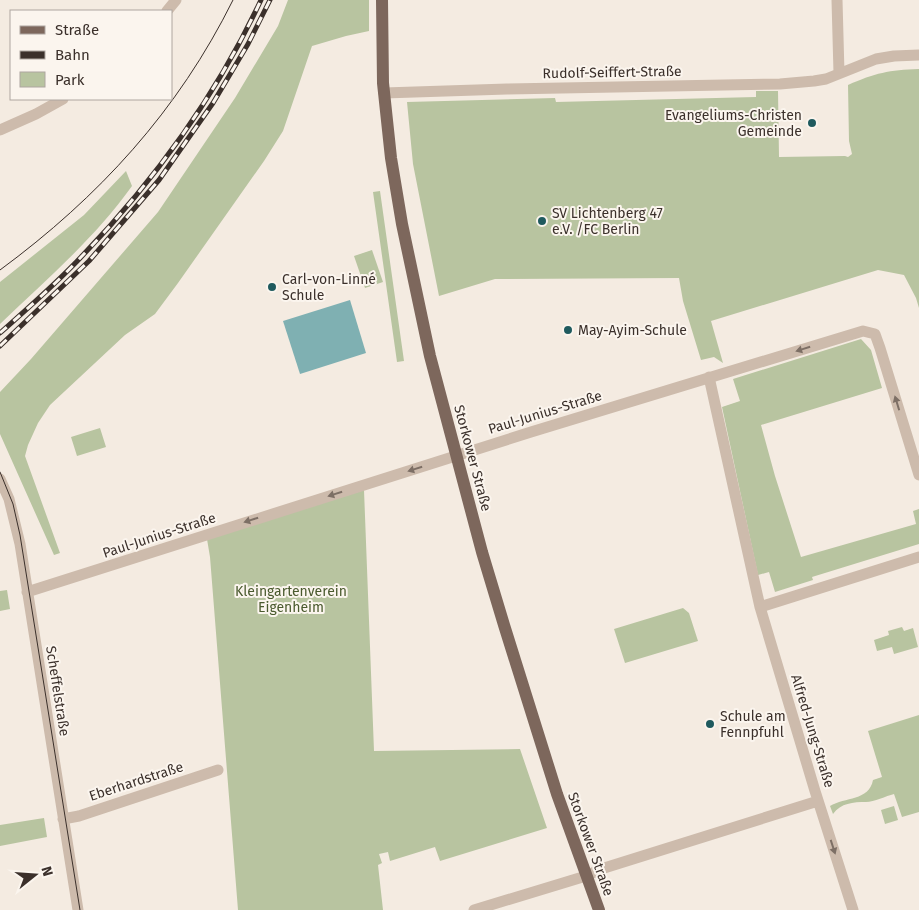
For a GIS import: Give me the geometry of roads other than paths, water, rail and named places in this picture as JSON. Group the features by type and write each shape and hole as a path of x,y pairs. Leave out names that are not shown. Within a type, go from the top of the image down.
{"main road":[{"name":"Storkower Straße","path":"382,0 384,93 391,158 402,224 430,356 482,552 504,625 557,794 599,910"}],"street":[{"path":"168,10 176,0"},
{"path":"837,0 839,74"},
{"name":"Rudolf-Seiffert-Straße","path":"384,93 814,82 876,59 919,55"},
{"path":"0,130 61,100"},
{"name":"Paul-Junius-Straße","path":"28,592 457,455 863,331 874,334 882,353 919,475"},
{"name":"Alfred-Jung-Straße","path":"474,910 586,876 818,800 760,607 709,377"},
{"name":"Scheffelstraße","path":"0,479 15,520 78,910"},
{"path":"760,607 919,557"},
{"name":"Eberhardstraße","path":"63,819 79,816 218,770"},
{"path":"818,800 853,910"}],"water":[{"path":"350,300 366,353 300,374 283,321"}],"tram line":[{"path":"172,100 211,40 233,0"},
{"path":"0,270 70,213 103,182 133,149 172,100"},
{"path":"0,472 13,504 20,535 80,910"}],"railway":[{"path":"0,333 73,265 109,227 159,167 225,69 261,0"},
{"path":"0,346 89,261 159,180 213,103 248,44 270,0"}],"place":[{"name":"Evangeliums-Christen Gemeinde","path":"812,123"},
{"name":"SV Lichtenberg 47 e.V. /FC Berlin","path":"542,221"},
{"name":"Carl-von-Linné Schule","path":"272,287"},
{"name":"May-Ayim-Schule","path":"568,330"},
{"name":"Schule am Fennpfuhl","path":"710,724"}],"park label":[{"name":"Kleingartenverein Eigenheim","path":"291,600"}]}
